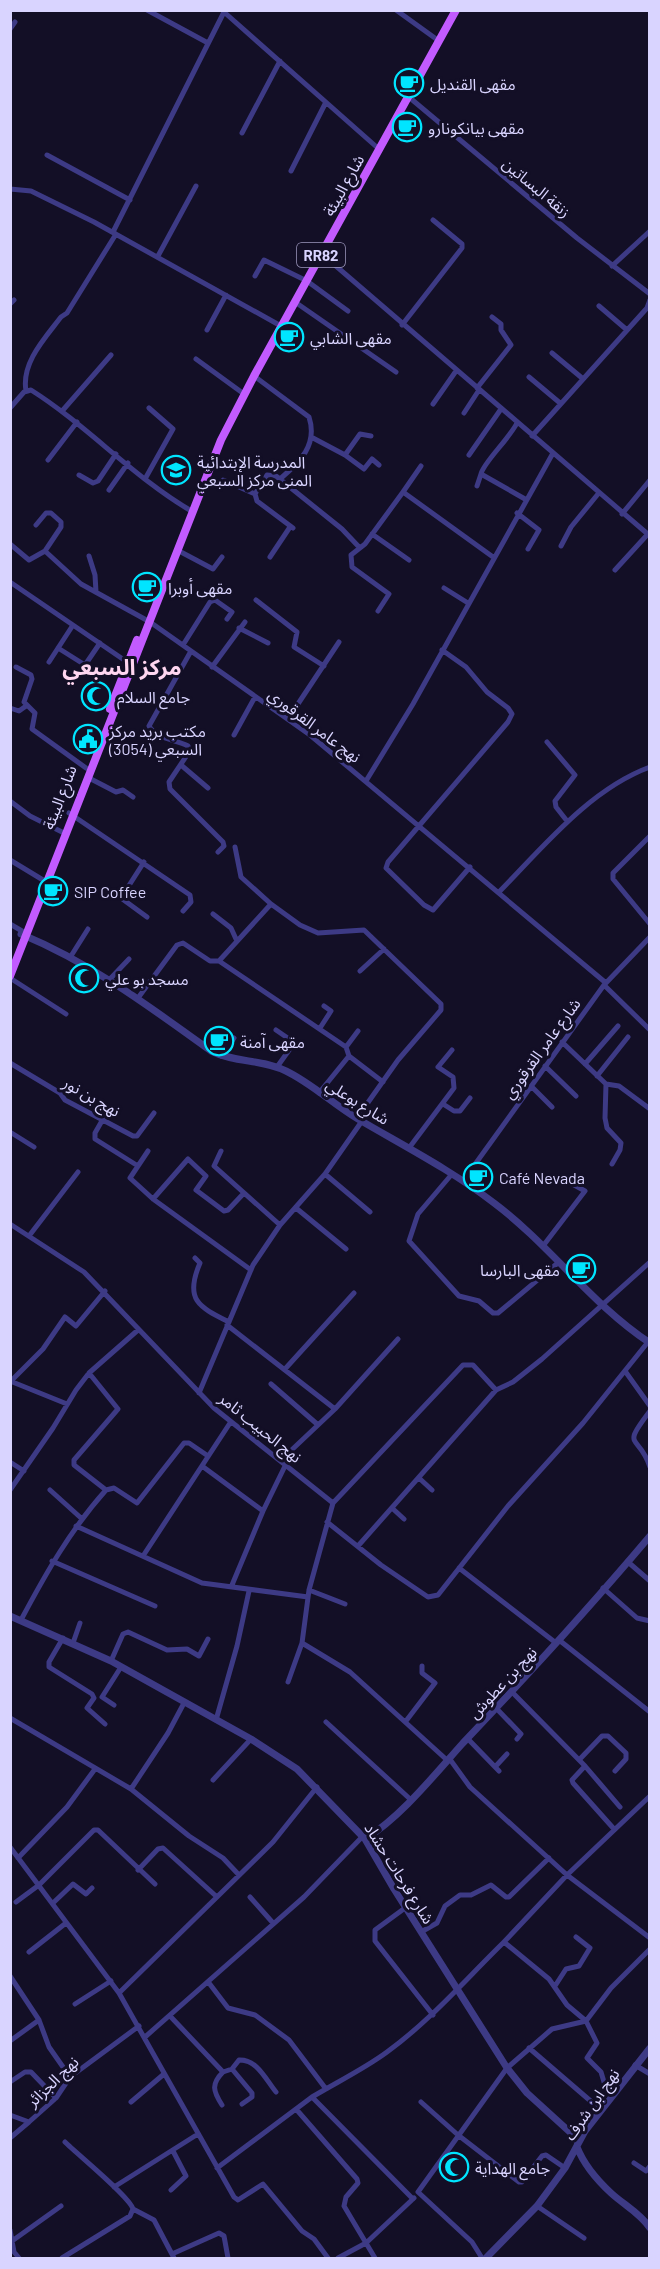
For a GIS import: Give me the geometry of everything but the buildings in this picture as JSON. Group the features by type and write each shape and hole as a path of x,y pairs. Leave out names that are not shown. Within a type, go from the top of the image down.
{"main road":[{"name":"شارع البيئة","path":"23,934 192,509 244,394 410,98 456,10"},
{"name":"شارع البيئة","path":"148,620 179,551 192,509"},
{"name":"شارع البيئة","path":"23,934 71,814"},
{"name":"RR82","path":"10,961 23,934"},
{"name":"RR82","path":"10,977 23,934"}],"street":[{"path":"147,10 208,43"},
{"path":"396,10 440,42"},
{"path":"26,391 24,376 29,363 55,325 68,313 115,233 223,11 325,104 380,150"},
{"path":"10,29 15,22"},
{"path":"242,133 280,61"},
{"name":"زنقة البساتين","path":"410,98 612,266 650,294"},
{"path":"291,171 325,104"},
{"path":"48,155 130,200"},
{"path":"158,256 196,186"},
{"path":"10,189 24,189 44,197 115,233 281,327"},
{"path":"402,325 462,248 462,244 433,220"},
{"path":"612,266 650,231"},
{"path":"322,254 648,535 615,570"},
{"path":"255,276 264,260 307,281 348,311"},
{"path":"207,330 226,295"},
{"path":"532,436 647,308 650,300"},
{"path":"295,302 396,372"},
{"path":"598,306 627,330"},
{"path":"464,413 478,389 511,345 501,330 501,324 492,316"},
{"path":"552,353 582,378"},
{"path":"63,410 111,355"},
{"path":"196,359 244,394"},
{"path":"433,404 456,371"},
{"path":"254,376 309,417 313,438 305,454 280,479"},
{"path":"529,378 560,403"},
{"path":"10,408 26,391 30,390 63,410 145,479 192,509"},
{"path":"145,479 173,429 149,408"},
{"path":"469,455 501,409"},
{"path":"48,460 77,422"},
{"path":"477,486 490,458 509,438 517,423"},
{"path":"345,455 360,434 371,436"},
{"path":"313,438 345,455 364,469 372,459 379,465"},
{"path":"366,781 553,453"},
{"path":"79,475 88,481 98,481 116,454"},
{"path":"109,490 128,463"},
{"path":"378,611 389,594 352,567 351,555 372,534 422,466"},
{"path":"482,474 525,499"},
{"path":"270,557 292,527 257,501 255,494 267,475 280,479 342,529 359,547"},
{"path":"223,480 255,494"},
{"path":"622,514 650,480"},
{"path":"403,492 493,557"},
{"path":"561,546 571,527 598,494"},
{"path":"10,544 29,560 45,551 61,527 61,522 51,513 46,513 36,525"},
{"path":"517,513 539,530 528,549"},
{"path":"372,534 409,560"},
{"name":"نهج عامر القرقوري","path":"45,551 72,577 148,620 288,719 500,891 605,984 650,1030"},
{"path":"179,551 213,569 222,557"},
{"path":"88,556 95,575 96,592"},
{"path":"10,582 131,664"},
{"path":"444,588 468,603"},
{"path":"183,645 210,602 215,600 232,612 227,619"},
{"path":"256,600 297,632 294,647 324,666"},
{"path":"212,667 245,622"},
{"path":"49,662 73,625"},
{"path":"240,628 268,643"},
{"path":"288,719 339,642"},
{"path":"58,648 85,665 100,643"},
{"path":"442,650 466,667 487,692 508,708 512,714 421,826 388,862 386,868 430,909 436,908 470,867"},
{"path":"191,651 149,726 160,736 177,740 188,746 189,752 169,782 170,789 223,842 224,846 218,852"},
{"path":"16,667 32,675 24,702 35,713 32,729 116,792 123,790 133,796"},
{"path":"234,735 255,697"},
{"path":"10,708 20,711 26,706"},
{"path":"547,742 575,774 555,801 556,807 567,821"},
{"path":"181,765 208,788"},
{"path":"500,891 567,821 628,775 650,767"},
{"path":"10,801 30,816 62,832"},
{"path":"71,814 190,895 191,902 183,911"},
{"path":"650,836 614,873 613,879 650,924"},
{"path":"199,1393 250,1270 280,1225 325,1174 383,1082 441,1010 441,1004 364,930 329,933 307,930 271,904 242,877 235,846"},
{"path":"10,860 43,880"},
{"path":"144,862 121,898 147,917"},
{"path":"219,961 236,939 271,904"},
{"path":"213,914 231,928 236,939"},
{"path":"10,924 23,934"},
{"path":"71,956 88,929"},
{"name":"شارع بوعلي","path":"23,934 71,956 110,979 220,1056 277,1067 360,1120 464,1181 496,1204 543,1246 602,1305 649,1343"},
{"name":"شارع عامر القرقوري","path":"464,1181 605,984 650,937"},
{"path":"138,998 165,961 183,943 210,961 219,961 320,1028 346,1047 349,1056 383,1082"},
{"path":"360,971 384,949"},
{"path":"110,979 129,959"},
{"path":"10,977 66,1014"},
{"path":"320,1028 331,1011 324,1006"},
{"path":"585,1064 618,1026"},
{"path":"276,1030 292,1041 292,1046 277,1067"},
{"path":"346,1047 358,1031"},
{"path":"597,1076 628,1037"},
{"path":"220,1056 234,1038"},
{"path":"562,1042 606,1084 619,1086 647,1107 650,1098"},
{"path":"409,1148 454,1088 453,1077 438,1067 452,1050"},
{"path":"319,1093 349,1056"},
{"name":"نهج بن نور","path":"10,1063 60,1093 65,1100 137,1136 154,1113"},
{"path":"545,1066 576,1096"},
{"path":"606,1084 607,1128 621,1143 620,1150 612,1164"},
{"path":"531,1086 552,1107"},
{"path":"443,1104 454,1111 460,1111 470,1098"},
{"path":"103,1119 95,1133 95,1139 138,1166"},
{"path":"10,1132 34,1147"},
{"path":"148,1151 130,1178 153,1199 250,1270"},
{"path":"221,1151 214,1166 280,1225"},
{"path":"153,1199 189,1159 206,1176 196,1190 224,1210 228,1210 244,1193"},
{"path":"29,1236 78,1172"},
{"path":"325,1174 370,1212"},
{"path":"452,1174 418,1214 409,1240 459,1296 479,1301 493,1313 498,1313 559,1262"},
{"path":"543,1246 585,1191 567,1181"},
{"path":"296,1208 346,1249"},
{"name":"نهج الحبيب ثامر","path":"10,1224 84,1272 105,1291 138,1330 230,1423 284,1462 333,1503"},
{"path":"195,1258 201,1263 195,1283 197,1302 202,1309 228,1323 335,1409"},
{"path":"358,1546 496,1390 513,1382 650,1262"},
{"path":"67,1404 11,1381 43,1349 65,1317 76,1326 105,1291"},
{"path":"285,1369 354,1293"},
{"path":"10,1490 89,1373 138,1330"},
{"path":"232,1585 284,1462 317,1424 335,1409 398,1340"},
{"path":"327,1521 428,1597 438,1595 508,1506 553,1458 649,1343"},
{"path":"288,1682 302,1643 309,1590 333,1503 463,1365 476,1368 496,1390"},
{"path":"625,1371 650,1406"},
{"path":"89,1373 118,1409 74,1460 74,1466 106,1490"},
{"path":"271,1384 317,1424"},
{"path":"650,1411 633,1432 632,1439 650,1467"},
{"path":"143,1556 230,1423"},
{"path":"21,1620 52,1561 81,1518 106,1490 114,1488 137,1503 184,1443 189,1443 208,1456"},
{"path":"10,1462 24,1471"},
{"path":"202,1466 262,1511"},
{"path":"419,1478 432,1490"},
{"path":"50,1490 81,1518"},
{"path":"392,1508 404,1519"},
{"path":"76,1526 202,1583 232,1585 249,1591 308,1598"},
{"name":"نهج بن عطوش","path":"364,1837 410,1799 468,1739 650,1536"},
{"path":"52,1561 155,1606"},
{"path":"628,1562 650,1581"},
{"path":"459,1568 650,1713"},
{"path":"603,1588 637,1618 650,1622"},
{"path":"309,1590 345,1604"},
{"path":"216,1720 237,1646 249,1591"},
{"name":"شارع فرحات حشاد","path":"10,1616 111,1661 251,1739 283,1758 317,1788 364,1837 405,1908 507,2068 527,2093 566,2127 578,2145 586,2165 610,2192 647,2217 650,2228"},
{"path":"73,1643 80,1623"},
{"path":"111,1661 123,1634 128,1632 167,1650 187,1649 199,1656 208,1639"},
{"path":"63,1638 49,1662 49,1667 92,1694 94,1698 87,1708 105,1724"},
{"path":"302,1643 350,1672 448,1760 470,1787 567,1875 650,1938"},
{"path":"406,1721 435,1683 422,1673 422,1666"},
{"path":"114,1705 102,1697 121,1667"},
{"path":"512,1692 585,1766 620,1807"},
{"path":"131,1789 168,1733 184,1703"},
{"path":"496,1708 521,1734 517,1739"},
{"path":"10,1718 131,1789 189,1836 223,1858 239,1875"},
{"path":"326,1722 410,1799"},
{"path":"579,1760 602,1736 608,1736 626,1753 626,1759 615,1771"},
{"path":"213,1780 251,1739"},
{"path":"468,1739 497,1769 507,1754"},
{"path":"585,1766 573,1783 614,1829"},
{"path":"18,1858 67,1807 95,1769"},
{"path":"119,1993 273,1842 317,1788"},
{"path":"217,2168 312,2097 387,2053 433,2015 567,1875 650,1796"},
{"path":"16,1902 39,1885 94,1830 99,1830 155,1884"},
{"path":"145,2037 304,1897 364,1837"},
{"path":"10,1847 119,1993 217,2168 238,2200 263,2184 302,2231 314,2239 328,2259"},
{"path":"138,1870 158,1849 163,1848 217,1896"},
{"path":"421,1932 436,1923 445,1906 460,1895 471,1895 491,1885 506,1898 513,1894 549,1858"},
{"path":"53,1904 73,1884 86,1894 92,1888"},
{"path":"250,1896 273,1923"},
{"path":"405,1908 375,1930 375,1941 433,2015"},
{"path":"29,1952 66,1923"},
{"path":"555,1986 566,1969 579,1966 590,1948 576,1937"},
{"path":"504,1942 555,1986 567,2005 586,2022 597,2043 586,2058 601,2072 604,2082 615,2091"},
{"path":"338,2259 366,2242 412,2199 507,2068 552,2029 586,2022 610,1988 650,1949"},
{"path":"10,1976 39,2020 49,2047 70,2077"},
{"path":"75,2004 111,1981"},
{"path":"209,1983 228,2008 255,2014 289,2040 326,2089"},
{"path":"170,2016 223,2072"},
{"path":"10,2041 39,2020"},
{"name":"نهج الجزائر","path":"10,2115 29,2122 56,2098 70,2077 139,2026"},
{"path":"530,2048 601,2110"},
{"name":"نهج ابن شرف","path":"486,2258 537,2206 565,2168 601,2110 650,2048"},
{"path":"222,2105 214,2092 215,2080 223,2072 232,2069 239,2060 247,2060 254,2064 276,2092"},
{"path":"635,2066 650,2074"},
{"path":"232,2069 252,2093 252,2097 242,2104"},
{"path":"10,2082 25,2072 31,2072 56,2098"},
{"path":"130,2102 164,2074"},
{"path":"312,2097 412,2199"},
{"path":"421,2102 458,2135 519,2181 522,2182 542,2156 546,2155 565,2168"},
{"path":"296,2109 357,2179 358,2183 346,2197 344,2206 375,2259"},
{"path":"10,2138 29,2122"},
{"path":"114,2187 198,2134"},
{"path":"62,2259 69,2257 130,2216 133,2209 131,2202 90,2162 83,2160 65,2142"},
{"path":"171,2190 186,2176 173,2151"},
{"path":"634,2163 646,2171 650,2166"},
{"path":"418,2192 486,2258"},
{"path":"12,2241 62,2206"},
{"path":"537,2206 584,2238"},
{"path":"133,2209 154,2220 173,2256 219,2233 224,2236 228,2259"},
{"path":"10,2230 19,2259"}],"place":[{"name":"مقهى القنديل","path":"409,83"},
{"name":"مقهى بيانكونارو","path":"407,127"},
{"name":"مقهى الشابي","path":"289,337"},
{"name":"المدرسة الإبتدائية المنى مركز السبعي","path":"176,470"},
{"name":"مقهى أوبرا","path":"147,587"},
{"name":"جامع السلام","path":"96,696"},
{"name":"مكتب بريد مركز السبعي (3054)","path":"88,739"},
{"name":"SIP Coffee","path":"53,891"},
{"name":"مسجد بو علي","path":"84,978"},
{"name":"مقهى آمنة","path":"219,1041"},
{"name":"Café Nevada","path":"478,1177"},
{"name":"مقهى البارسا","path":"581,1269"},
{"name":"جامع الهداية","path":"454,2167"}],"district":[{"name":"مركز السبعي","path":"122,666"}]}
